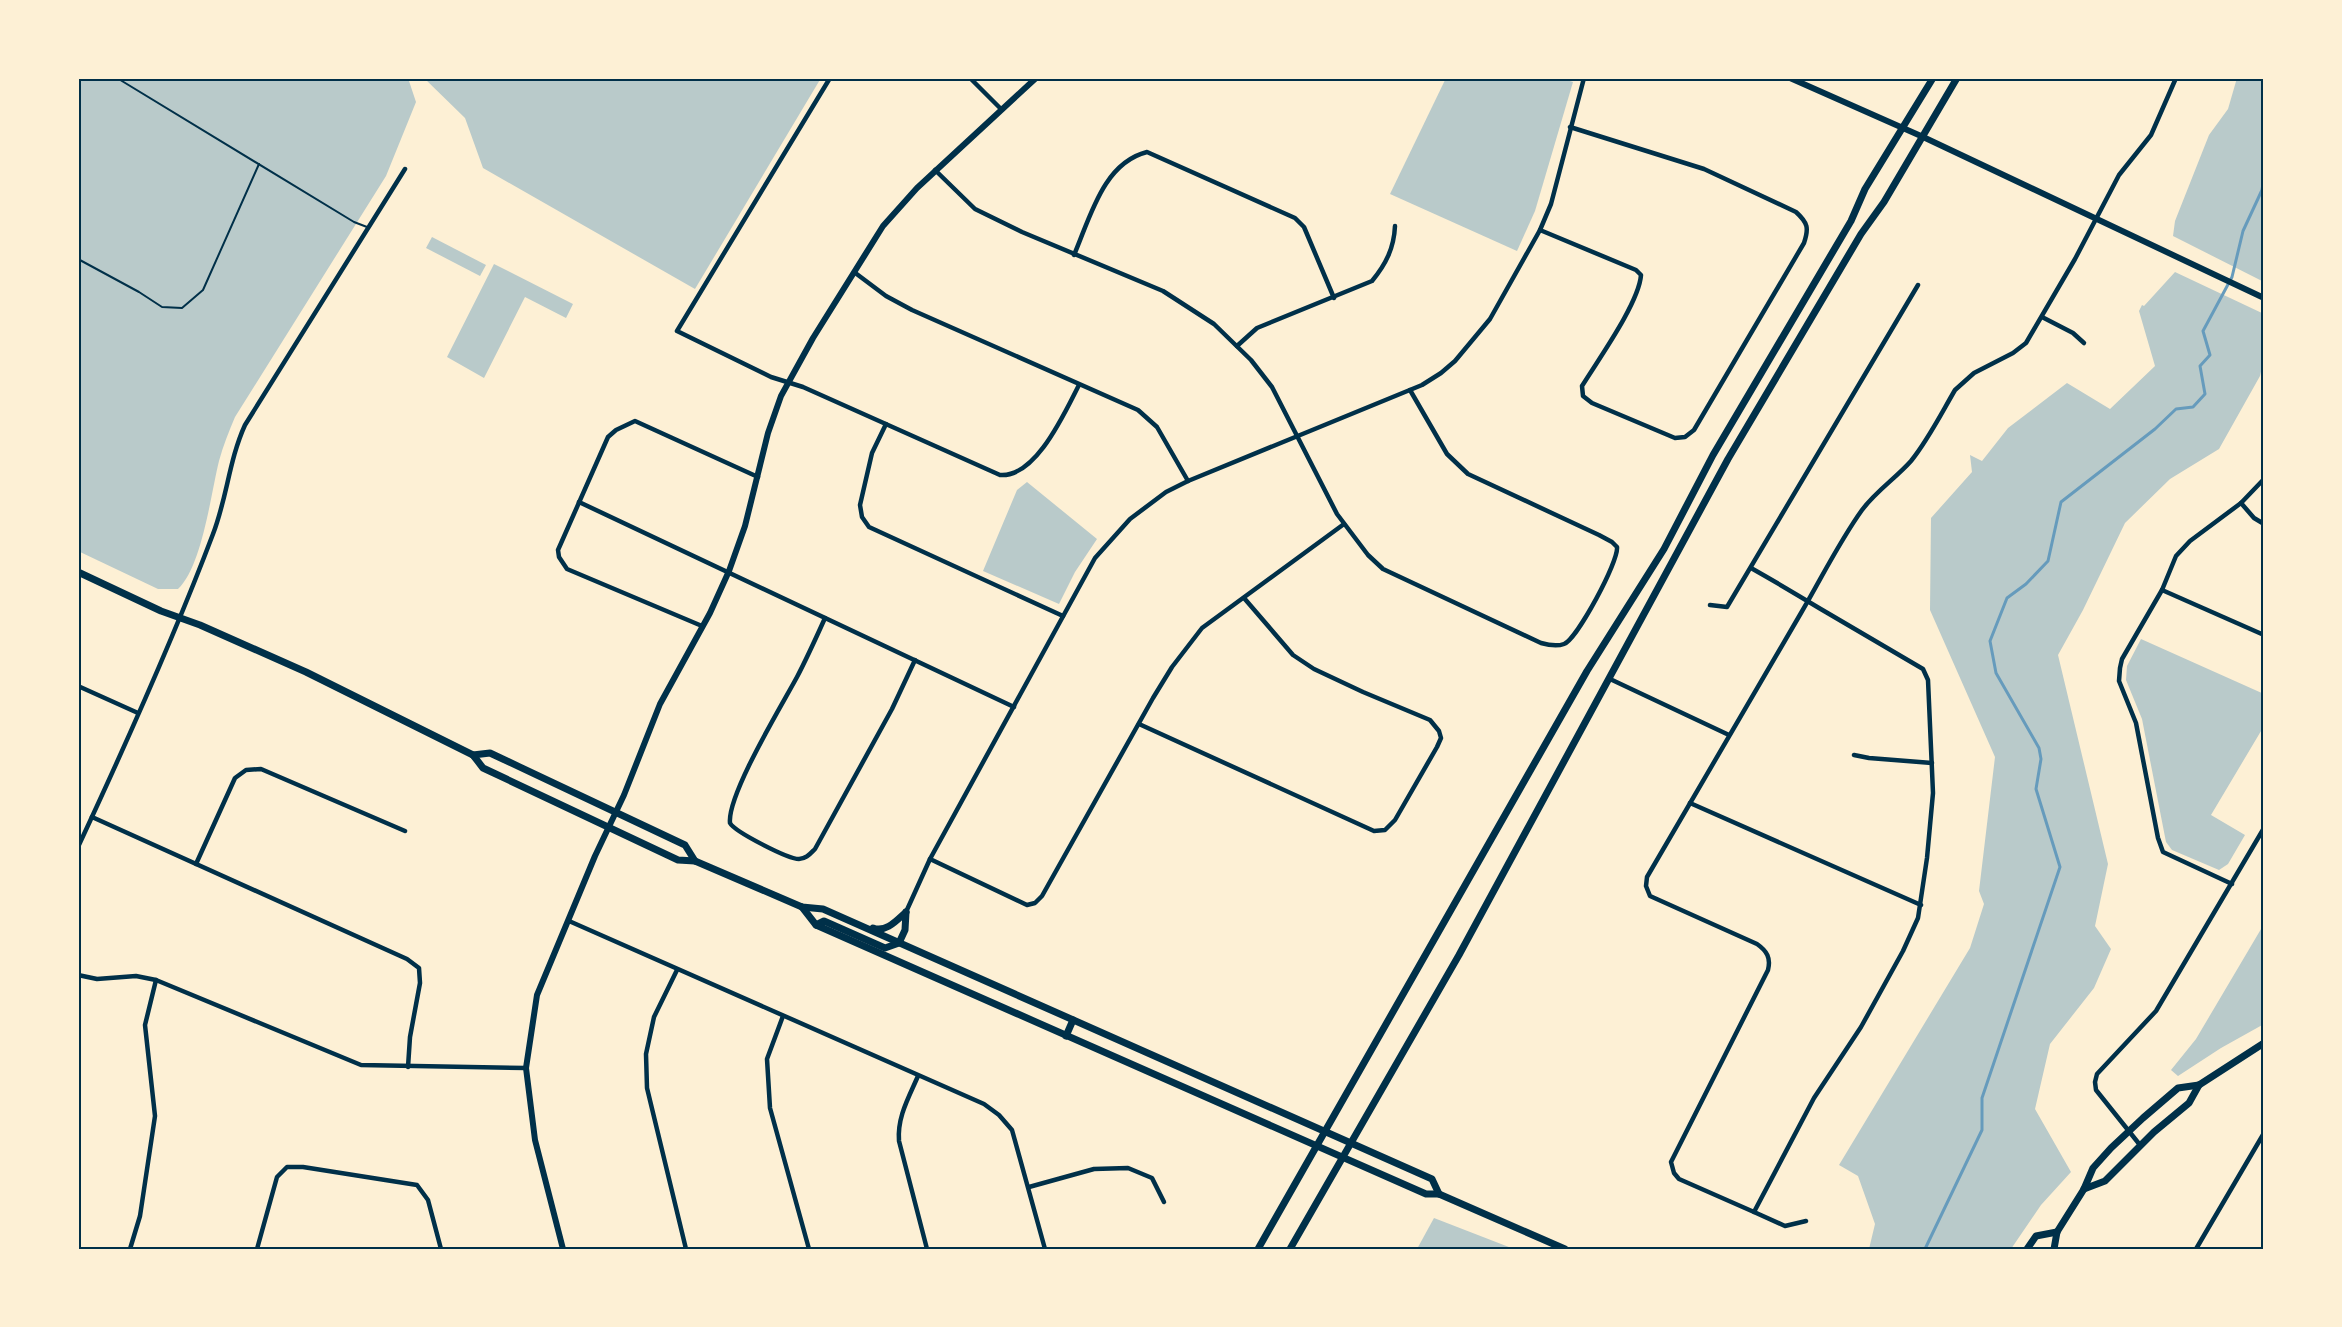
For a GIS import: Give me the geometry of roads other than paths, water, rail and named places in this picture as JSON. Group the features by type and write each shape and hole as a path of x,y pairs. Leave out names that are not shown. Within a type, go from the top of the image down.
{"main road":[{"path":"1258,1249 1587,671 1664,549 1713,455 1851,221 1865,189 1933,78"},
{"path":"1290,1249 1459,955 1728,459 1861,234 1884,202 1957,78"},
{"path":"78,572 306,672 473,755 483,768 678,860 695,861 802,906 823,909 846,919 1432,1179 1439,1194"},
{"path":"473,755 490,753 616,812 685,845 695,861"},
{"path":"802,906 816,925 1426,1194 1439,1194 1565,1249"},
{"path":"846,919 852,919 878,930 887,928 906,912"},
{"path":"816,925 824,921 885,948 899,943 905,930 906,912"},
{"path":"1066,1036 1074,1020"},
{"path":"2054,1249 2057,1232 2084,1190 2093,1168 2129,1131 2178,1088 2199,1085 2264,1043"},
{"path":"2084,1190 2105,1180 2140,1145 2188,1103 2199,1085"},
{"path":"2028,1249 2036,1236 2057,1232"}],"street":[{"path":"830,78 677,331 771,377 790,382 1000,476 1013,475 1024,468 1040,450 1056,429 1079,385"},
{"path":"970,78 1002,109"},
{"path":"563,1249 535,1140 525,1068 537,995 660,704 729,571 745,526 772,420 781,396 813,338 883,226 935,170 1036,78"},
{"path":"906,912 930,859 1095,558 1130,519 1166,492 1188,481 1410,390 1441,373 1475,338 1490,319 1540,230 1551,204 1584,78"},
{"path":"1790,78 1921,136 2264,298"},
{"path":"1806,1221 1785,1226 1679,1179 1672,1168 1676,1149 1770,963 1768,954 1756,944 1656,900 1647,891 1647,877 1862,510 1910,462 1955,390 1974,373 2026,343 2120,175 2151,135 2175,78"},
{"path":"1540,230 1636,270 1641,275 1633,301 1582,386 1583,396 1592,403 1675,438 1685,437 1694,430 1804,243 1808,230 1806,222 1797,213 1704,169 1570,127"},
{"path":"1074,255 1106,183 1123,162 1134,155 1147,152 1295,218 1304,227 1334,298"},
{"path":"78,848 215,530 232,459 245,425 405,169"},
{"path":"935,170 975,209 1074,255 1163,291 1214,324 1237,346 1272,387 1344,524 1368,555 1383,569 1541,643 1553,646 1563,645 1571,640 1594,603 1617,559 1617,547 1612,542 1468,474 1447,454 1410,390"},
{"path":"1237,346 1257,328 1372,281 1383,268 1395,243 1395,226"},
{"path":"854,272 886,296 912,310 1138,410 1157,427 1188,481"},
{"path":"1710,605 1727,607 1918,285"},
{"path":"2042,316 2073,333 2084,344"},
{"path":"702,626 567,569 559,557 558,550 608,437 634,421 758,477"},
{"path":"886,424 872,453 860,506 865,523 895,540 1063,616"},
{"path":"2232,884 2163,852 2158,838 2136,723 2119,681 2122,659 2162,590 2176,556 2241,502 2264,479"},
{"path":"579,502 1014,707"},
{"path":"2241,502 2254,518 2264,524"},
{"path":"930,859 1027,905 1035,903 1042,896 1064,859 1172,667 1202,628 1344,524"},
{"path":"1751,567 1927,673 1932,763 1930,828 1921,905 1914,931 1861,1027 1809,1107 1754,1212"},
{"path":"2162,590 2264,635"},
{"path":"1139,724 1374,831 1385,830 1395,820 1437,747 1441,738 1439,731 1430,720 1314,669 1293,655 1244,598"},
{"path":"825,618 806,661 750,762 730,813 730,823 736,831 792,858 804,859 815,849 892,709 915,660"},
{"path":"1610,679 1729,735"},
{"path":"78,686 138,713"},
{"path":"1854,754 1869,758 1932,763"},
{"path":"196,864 235,778 246,770 261,769 405,831"},
{"path":"1690,803 1921,905"},
{"path":"92,818 407,959 419,968 420,983 410,1036 408,1067"},
{"path":"2140,1145 2096,1090 2097,1074 2156,1011 2264,828"},
{"path":"569,921 984,1104 999,1115 1012,1130 1046,1249"},
{"path":"677,970 654,1017 646,1054 647,1088 686,1249"},
{"path":"78,975 97,979 136,976 156,980 361,1065 525,1068"},
{"path":"130,1249 140,1216 155,1116 145,1024 156,980"},
{"path":"783,1016 767,1059 767,1084 770,1108 809,1249"},
{"path":"918,1076 898,1127 899,1141 927,1249"},
{"path":"2196,1249 2264,1133"},
{"path":"257,1249 277,1177 287,1167 303,1167 417,1185 428,1200 441,1249"},
{"path":"1029,1187 1094,1169 1128,1168 1152,1178 1164,1202"}],"lane":[{"path":"117,78 354,222 368,227"},
{"path":"78,259 162,307 182,308 203,291 259,164"}],"waterway":[{"path":"1925,1249 1982,1130 1982,1098 2060,867 2036,789 2041,759 2039,748 1996,673 1990,641 2007,598 2026,584 2048,561 2061,502 2155,429 2176,409 2193,407 2205,394 2200,366 2210,355 2203,331 2232,277 2243,231 2262,190 2264,177"}]}
